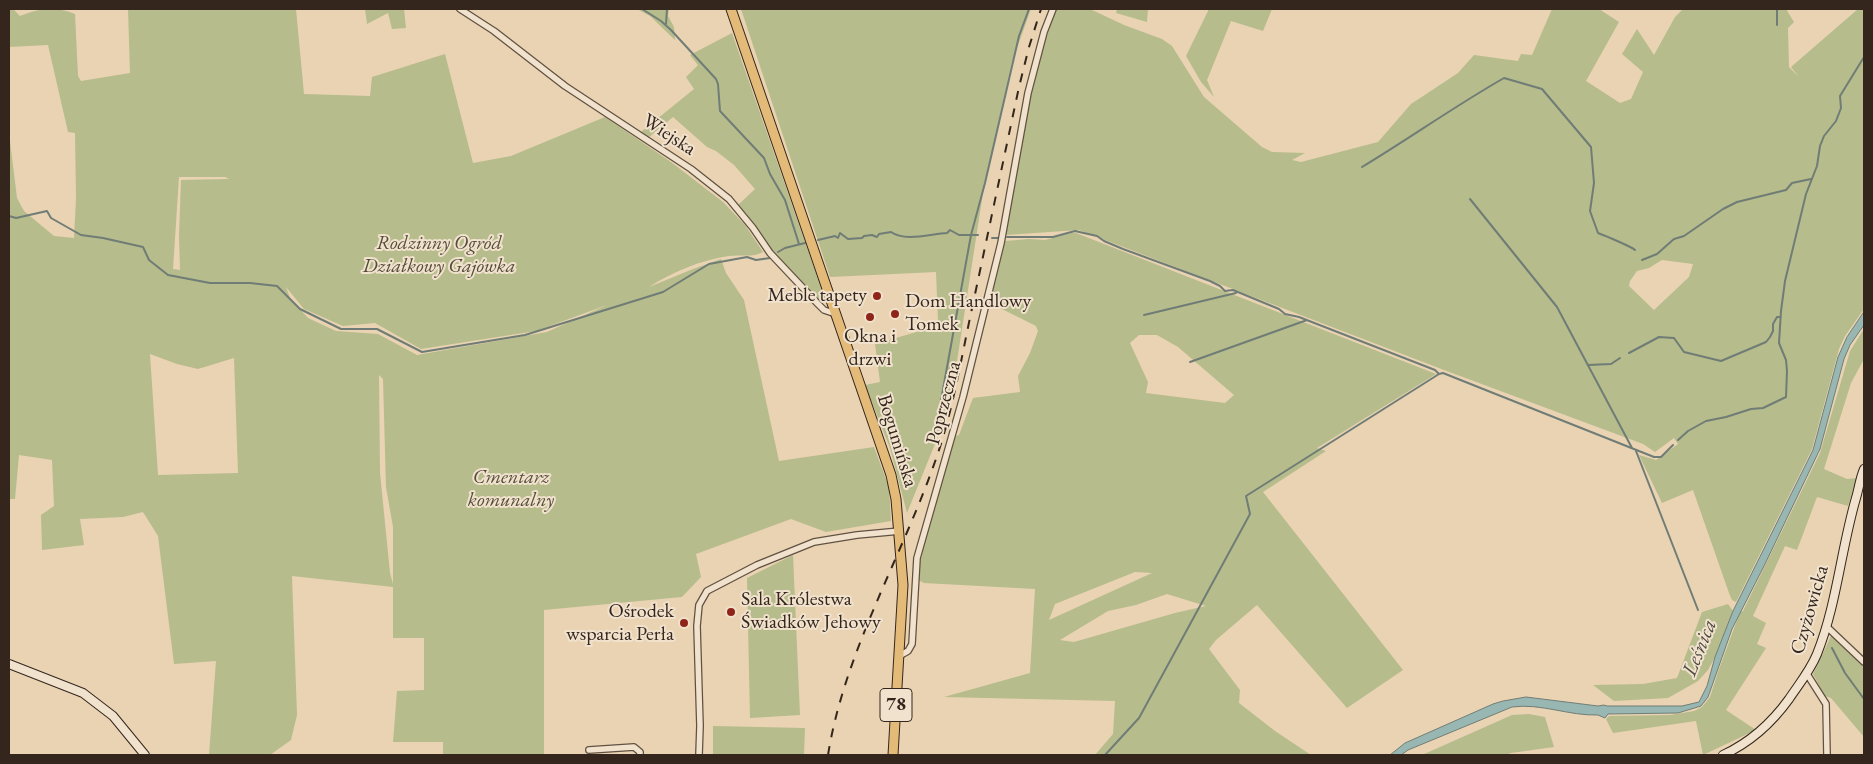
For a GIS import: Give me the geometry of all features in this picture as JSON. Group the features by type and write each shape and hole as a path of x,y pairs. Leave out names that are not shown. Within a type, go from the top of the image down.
{"main road":[{"name":"Bogumińska","path":"731,9 891,474 900,531 903,585 893,755"}],"street":[{"name":"Wiejska","path":"460,9 494,31 565,86 711,184 734,204 770,253 818,304 824,310 836,314"},
{"name":"Poprzeczna","path":"899,656 908,651 912,644 917,558 963,397 1001,243 1028,93 1044,32 1053,9"},
{"name":"Czyżowicka","path":"1723,755 1740,747 1760,732 1782,708 1807,674 1817,654 1826,626 1853,507 1864,469"},
{"path":"699,755 697,626 699,605 707,590 757,565 814,542 900,531"},
{"path":"1826,626 1864,662"},
{"path":"9,664 83,693 113,716 145,755"},
{"path":"1807,674 1826,704 1827,755"},
{"path":"589,750 634,747 640,752 640,755"}],"green space":[{"path":"9,9 14,9 20,16 48,9 68,11 75,14 78,76 81,81 130,73 128,9 296,9 304,94 370,96 372,77 445,54 473,163 511,156 605,117 671,162 723,202 745,225 763,252 755,255 718,258 697,264 667,276 649,287 721,259 726,273 744,300 779,461 874,447 889,487 891,521 826,532 791,519 696,554 701,577 682,597 544,610 544,754 443,754 443,742 393,742 397,691 424,690 424,638 393,638 393,587 292,576 297,715 291,740 270,755 209,755 216,661 174,664 158,536 143,512 123,517 80,519 84,545 42,550 41,515 54,506 52,460 19,455 15,499 10,499 9,133 17,198 24,211 54,236 74,238 76,198 75,133 68,132 48,45 9,47","holes":["179,177 225,177 229,179 181,180 180,270 173,269","286,287 304,309 343,326 375,323 421,349 536,331 607,305 547,332 417,355 378,334 336,331 308,318 290,298","150,354 198,369 234,358 238,473 158,475","379,375 383,379 386,487 393,527 393,584 390,573 380,473"]},
{"path":"365,9 404,9 406,28 392,29 388,13 367,24"},
{"path":"637,9 669,9 668,16 674,27 675,40 650,16"},
{"path":"741,9 1031,9 1012,62 983,193 957,361 941,429 907,513 890,448 865,385 880,382 875,344 920,331 938,322 936,272 830,277"},
{"path":"1056,9 1090,9 1124,25 1162,39 1172,46 1204,97 1262,147 1272,152 1305,153 1292,160 1301,162 1378,142 1411,104 1458,73 1474,55 1518,61 1521,54 1532,55 1552,9 1599,9 1619,22 1586,81 1620,103 1631,99 1643,72 1622,54 1637,29 1654,55 1675,17 1683,9 1786,9 1794,22 1788,28 1789,67 1799,77 1791,67 1858,9 1864,9 1864,309 1845,336 1839,349 1812,449 1736,602 1732,600 1729,593 1693,490 1662,503 1639,455 1656,460 1678,444 1674,438 1655,452 1643,444 1079,230 1006,235 1020,149 1047,37","holes":["1662,260 1693,264 1689,277 1654,310 1629,286 1637,271 1649,268"]},
{"path":"1117,9 1148,9 1147,22 1116,13"},
{"path":"1209,9 1272,9 1263,31 1231,21 1207,80 1214,97 1201,82 1186,56"},
{"path":"732,33 825,299 821,301 811,293 773,252 759,230 738,205 755,189 734,165 716,151 707,147 673,117 648,138 641,132 694,89 686,77 698,65 690,55"},
{"path":"1076,233 1436,374 1317,448 1326,451 1263,492 1403,670 1347,708 1257,605 1216,640 1209,649 1240,690 1239,703 1275,731 1311,755 1095,755 1113,734 1115,701 944,697 1030,673 1035,589 924,583 916,579 934,504 955,436 959,435 973,398 1020,392 1018,376 1030,353 1038,331 1036,326 990,303 1005,241 1045,240","holes":["1139,335 1157,335 1178,347 1234,395 1225,403 1146,393 1148,382 1130,343","1135,572 1152,573 1049,620 1055,604","1167,594 1206,606 1074,642 1060,640 1108,611 1136,605"]},
{"path":"1864,329 1864,359 1851,383 1824,469 1847,479 1857,478 1848,506 1817,497 1797,550 1785,546 1753,616 1766,623 1757,644 1766,648 1726,710 1756,730 1703,755 1696,721 1613,733 1606,719 1609,716 1670,715 1694,711 1702,707 1710,697 1740,612 1743,611 1820,453 1850,351"},
{"path":"793,555 800,715 750,718 747,578"},
{"path":"1728,604 1733,611 1715,657 1708,670 1698,681 1668,698 1614,701 1593,685 1643,684 1677,678 1702,612"},
{"path":"1831,636 1864,667 1864,737 1831,698 1825,696 1813,674"},
{"path":"1529,714 1545,717 1554,747 1506,755 1422,755 1512,715"},
{"path":"713,726 805,728 804,755 713,755"}],"water":[{"path":"1864,312 1864,325 1850,345 1844,359 1820,449 1732,629 1708,697 1701,706 1678,713 1608,714 1605,718 1598,715 1576,714 1544,708 1512,707 1408,750 1401,755 1390,755 1405,743 1493,704 1526,697 1598,706 1682,706 1699,702 1707,686 1715,657 1733,611 1813,450 1838,357 1847,337"}],"waterway":[{"path":"642,9 671,30 716,79 720,111 764,158 770,174 785,200 799,244"},
{"path":"666,24 667,9"},
{"path":"936,428 971,235 1019,36 1029,9"},
{"path":"1777,9 1777,25"},
{"path":"1678,440 1688,431 1706,421 1751,409 1763,408 1786,397 1786,360 1779,343 1785,281 1806,194 1817,166 1820,146 1824,136 1836,121 1841,108 1840,96 1864,57"},
{"path":"1362,167 1504,78 1542,89 1591,147 1594,183 1590,211 1598,233 1635,250"},
{"path":"1642,260 1657,254 1674,239 1684,236 1723,209 1737,202 1786,190 1792,183 1811,179"},
{"path":"1470,199 1557,307 1632,448"},
{"path":"9,216 16,218 47,211 51,218 81,235 143,247 149,260 168,275 210,283 250,283 277,286 300,309 341,329 377,329 422,352 525,335 663,292 709,264 747,257 756,260 770,258"},
{"path":"818,240 835,236 838,238 840,233 848,239 872,235 877,237 879,234 891,232 903,237 918,237 947,233 950,230 959,235 978,235"},
{"path":"1007,237 1053,237 1075,231 1097,236 1123,249 1210,281 1225,291 1233,290 1279,309 1285,314 1299,317 1435,370 1439,374 1443,373 1654,457 1661,457 1673,445"},
{"path":"992,238 998,238"},
{"path":"778,252 785,248 805,243"},
{"path":"1144,315 1236,293"},
{"path":"1629,353 1659,337 1674,338 1684,352 1721,361 1766,342 1773,331 1773,324 1777,317 1780,317"},
{"path":"1190,362 1307,320"},
{"path":"1588,365 1611,364 1620,358"},
{"path":"1105,755 1139,718 1250,514 1246,496 1439,374"},
{"name":"Leśnica","path":"1636,451 1698,610"},
{"path":"1832,648 1845,673 1864,699"}],"railway":[{"path":"828,755 836,716 861,639 924,491 948,419 1019,87 1041,9"}],"place":[{"name":"Meble tapety","path":"877,296"},
{"name":"Dom Handlowy Tomek","path":"895,314"},
{"name":"Okna i drzwi","path":"870,317"},
{"name":"Sala Królestwa Świadków Jehowy","path":"731,612"},
{"name":"Ośrodek wsparcia Perła","path":"684,623"}],"park label":[{"name":"Rodzinny Ogród Działkowy Gajówka","path":"439,256"},
{"name":"Cmentarz komunalny","path":"511,490"}]}
